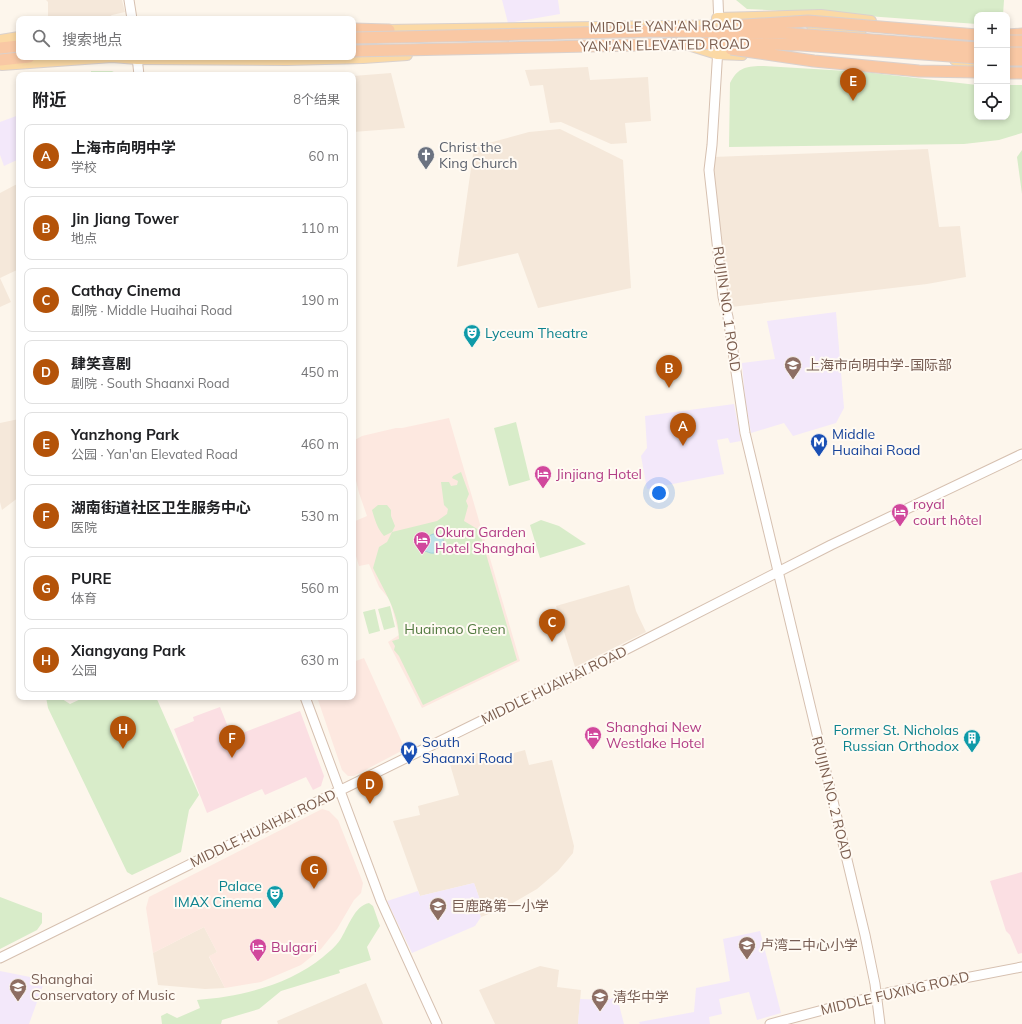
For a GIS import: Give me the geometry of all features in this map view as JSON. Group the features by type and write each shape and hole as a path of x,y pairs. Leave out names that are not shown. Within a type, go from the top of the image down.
{"highway":[{"path":"660,31 808,21 974,35"},
{"path":"821,27 974,40"},
{"path":"356,29 389,30"},
{"name":"YAN'AN ELEVATED ROAD","path":"356,38 660,31 782,33 974,48"},
{"path":"1010,35 1022,34"},
{"path":"1010,42 1022,42"},
{"name":"YAN'AN ELEVATED ROAD","path":"356,51 732,43 801,45 974,60"},
{"path":"784,43 863,55 922,61 974,60"},
{"path":"658,45 700,46 814,61 919,70 974,72"},
{"path":"0,48 16,46"},
{"path":"356,51 419,49"},
{"path":"1010,49 1022,49"},
{"path":"0,60 16,58"},
{"path":"1010,73 1022,73"}],"main road":[{"path":"129,0 132,16"},
{"name":"RUIJIN NO. 1 ROAD","path":"718,0 718,42 721,54 709,170 722,290 745,433 780,572"},
{"path":"719,21 821,15 937,29 974,31"},
{"name":"MIDDLE YAN'AN ROAD","path":"389,30 684,25 719,21 821,27 874,38 974,44"},
{"path":"416,29 419,49"},
{"path":"1010,31 1022,30"},
{"path":"0,40 16,37"},
{"path":"1010,41 1022,37"},
{"path":"721,54 740,42"},
{"name":"MIDDLE YAN'AN ROAD","path":"419,49 501,46 740,42 784,43 871,49 955,60 974,60"},
{"path":"681,43 721,54 801,57 876,63 974,76"},
{"path":"356,58 501,46"},
{"path":"0,52 16,50"},
{"path":"0,56 16,54"},
{"path":"0,65 70,60"},
{"path":"137,60 139,72"},
{"path":"955,60 974,70"},
{"path":"1010,77 1022,76"},
{"name":"MIDDLE HUAIHAI ROAD","path":"0,958 780,572 831,545 1022,454"},
{"name":"RUIJIN NO. 2 ROAD","path":"780,572 865,935 880,1024"},
{"path":"306,700 381,901 437,1024"},
{"name":"MIDDLE FUXING ROAD","path":"770,1024 876,996 929,984 1022,967"}],"shaded area":[{"path":"46,0 122,0 125,12 110,16 48,16 48,2"},
{"path":"502,0 558,0 560,14 508,23"},
{"path":"588,67 590,80 648,77 651,121 625,123 627,143 611,144 561,122 550,123 543,85 530,86 525,70"},
{"path":"391,73 405,128 356,132 356,76"},
{"path":"16,116 16,160 4,166 0,155 0,122"},
{"path":"560,129 623,160 631,288 538,308 518,253 457,267 474,147 529,132"},
{"path":"928,149 939,227 960,226 966,277 927,284 731,307 713,171 713,157"},
{"path":"16,185 16,270 0,278 0,193"},
{"path":"0,278 11,302 0,307"},
{"name":"上海市向明中学-国际部","path":"836,312 844,408 836,423 793,436 784,423 751,433 745,400 742,363 775,359 767,321"},
{"path":"734,404 741,441 730,443 728,438 717,440 724,474 647,489 641,456 647,448 645,416"},
{"name":"Okura Garden Hotel Shanghai","path":"449,418 520,661 422,708 388,642 399,635 390,600 379,587 369,564 359,566 356,556 356,521 367,516 356,480 356,439 362,436"},
{"path":"16,420 16,499 2,510 0,502 0,423"},
{"path":"629,585 636,611 646,632 575,667 556,606"},
{"path":"364,658 405,749 354,776 348,776 342,770 318,700 356,700 356,661"},
{"path":"220,707 232,737 300,711 324,776 321,786 313,790 306,777 265,795 262,789 207,813 174,729 194,721 193,717"},
{"path":"525,750 529,765 552,760 574,846 573,853 558,871 537,889 504,908 481,917 476,904 481,903 474,883 420,896 393,821 420,815 418,806 459,795 449,761 486,751 488,760"},
{"path":"322,809 329,811 338,820 363,883 361,893 354,900 337,929 321,949 301,965 261,982 225,988 209,956 217,952 204,927 153,953 146,908 149,897"},
{"path":"1022,872 1022,953 1018,954 1010,935 1006,931 990,881"},
{"name":"巨鹿路第一小学","path":"474,883 481,903 476,905 481,917 475,926 412,953 387,901 418,891 420,896"},
{"path":"204,927 217,952 209,957 225,988 205,989 158,985 153,953"},
{"name":"卢湾二中心小学","path":"760,931 781,1013 757,1020 749,992 719,999 722,1014 709,1017 710,1024 640,1024 639,1022 694,1012 696,988 730,981 723,939"},
{"path":"540,966 559,970 557,987 581,990 578,1024 495,1024 479,990"},
{"name":"Shanghai Conservatory of Music","path":"0,971 45,980 29,1024 0,1024"},
{"path":"366,983 383,1024 278,1024 277,1021"},
{"name":"清华中学","path":"617,997 624,1024 578,1024 580,999 606,1000"}],"green space":[{"path":"736,0 1004,0 1003,12 974,12 974,24 747,9"},
{"path":"753,66 864,72 974,85 974,120 1010,120 1010,85 1022,85 1022,133 999,140 964,144 729,147 730,83 736,74 744,68"},
{"path":"112,71 114,72 91,72"},
{"path":"1022,150 1022,194 1017,157"},
{"path":"516,422 530,480 509,486 494,428"},
{"name":"Huaimao Green","path":"461,472 469,494 466,501 468,506 464,521 479,530 517,660 423,705 399,656 394,650 395,646 392,641 399,639 394,611 373,568 379,547 387,542 392,532 437,521 447,514 448,509 444,505 441,482 449,482 451,486 457,485 458,481 452,478"},
{"path":"378,505 387,505 391,510 391,516 395,526 392,532 384,536 378,527 372,510"},
{"path":"541,520 559,526 586,544 540,558 530,525"},
{"path":"390,606 395,627 384,630 378,609"},
{"path":"375,609 380,631 369,634 363,612"},
{"path":"47,700 64,700 70,704 79,700 157,700 199,795 189,810 181,852 132,875 127,872 48,708"},
{"path":"0,897 42,913 42,923 37,930 0,949"},
{"path":"369,903 373,906 380,926 367,947 371,960 339,970 340,973 281,991 259,1009 222,1020 221,1024 162,1024 161,1016 167,1013 177,1018 200,1008 197,1000 230,996 263,988 280,982 310,967 334,947 340,940 355,913 359,908"}],"water":[{"path":"433,534 441,535 443,538 444,544 442,549 433,553 424,551 421,546 421,540"}],"place":[{"name":"Yanzhong Park","path":"853,101"},
{"name":"Christ the King Church","path":"426,170"},
{"name":"Lyceum Theatre","path":"472,348"},
{"name":"上海市向明中学-国际部","path":"793,380"},
{"name":"Jin Jiang Tower","path":"669,388"},
{"name":"上海市向明中学","path":"683,446"},
{"name":"Middle Huaihai Road","path":"819,457"},
{"name":"Jinjiang Hotel","path":"543,489"},
{"name":"royal court hôtel","path":"900,527"},
{"name":"Okura Garden Hotel Shanghai","path":"422,555"},
{"name":"Cathay Cinema","path":"552,642"},
{"name":"Xiangyang Park","path":"123,749"},
{"name":"Shanghai New Westlake Hotel","path":"593,750"},
{"name":"Former St. Nicholas Russian Orthodox","path":"972,753"},
{"name":"湖南街道社区卫生服务中心","path":"232,758"},
{"name":"South Shaanxi Road","path":"409,765"},
{"name":"肆笑喜剧","path":"370,804"},
{"name":"PURE","path":"314,889"},
{"name":"Palace IMAX Cinema","path":"275,909"},
{"name":"巨鹿路第一小学","path":"438,921"},
{"name":"卢湾二中心小学","path":"747,960"},
{"name":"Bulgari","path":"258,962"},
{"name":"Shanghai Conservatory of Music","path":"18,1002"},
{"name":"清华中学","path":"600,1012"}]}
